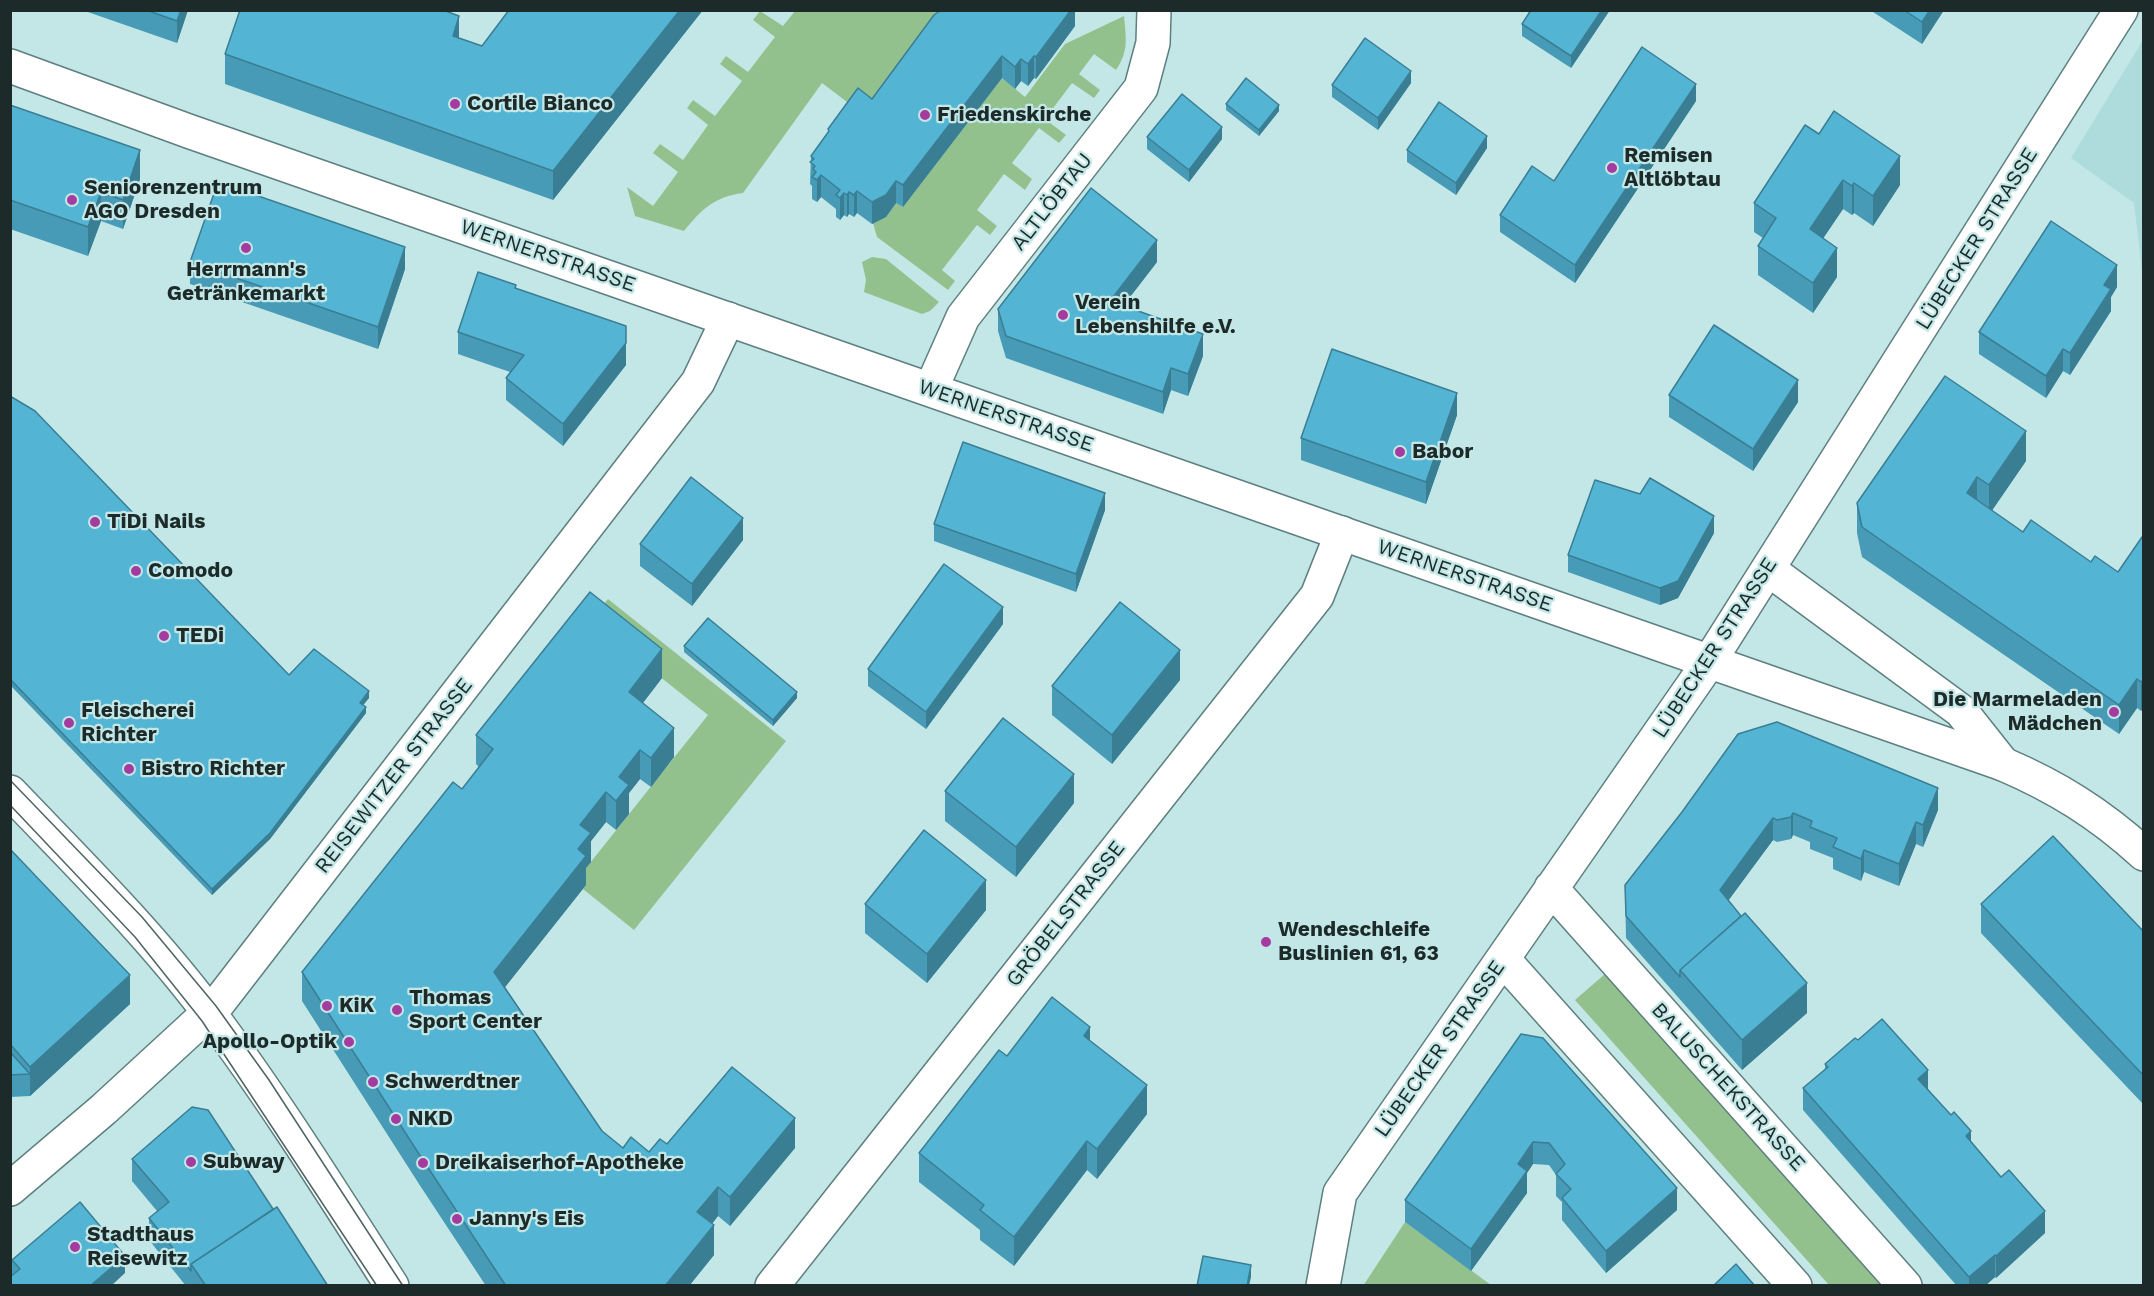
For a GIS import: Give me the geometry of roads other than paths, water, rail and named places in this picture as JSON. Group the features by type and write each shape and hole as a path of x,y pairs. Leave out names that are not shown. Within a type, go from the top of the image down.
{"street":[{"name":"ALTLÖBTAU","path":"931,389 963,317 1141,88 1153,43 1154,10"},
{"name":"LÜBECKER STRASSE","path":"1323,1286 1340,1193 1708,662 2107,15"},
{"name":"WERNERSTRASSE","path":"10,66 191,132 2003,764 2037,778 2076,800 2118,830 2144,854"},
{"name":"REISEWITZER STRASSE","path":"10,1189 210,1014 698,382 728,319"},
{"name":"GRÖBELSTRASSE","path":"772,1286 1317,596 1342,533"},
{"name":"WERNERSTRASSE","path":"1767,569 1961,711 2003,764"},
{"path":"10,792 138,926 210,1014 285,1121 392,1286"},
{"name":"BALUSCHEKSTRASSE","path":"1551,888 1905,1286"},
{"path":"1503,959 1795,1286"}],"tram line":[{"path":"10,780 142,917 216,1006 269,1080 403,1286"},
{"path":"10,805 135,937 202,1021 377,1286"}],"place":[{"name":"Cortile Bianco","path":"455,104"},
{"name":"Friedenskirche","path":"925,115"},
{"name":"Remisen Altlöbtau","path":"1612,168"},
{"name":"Seniorenzentrum AGO Dresden","path":"72,200"},
{"name":"Herrmann's Getränkemarkt","path":"246,248"},
{"name":"Verein Lebenshilfe e.V.","path":"1063,315"},
{"name":"Babor","path":"1400,452"},
{"name":"TiDi Nails","path":"95,522"},
{"name":"Comodo","path":"136,571"},
{"name":"TEDi","path":"164,636"},
{"name":"Die Marmeladen Mädchen","path":"2114,712"},
{"name":"Fleischerei Richter","path":"69,723"},
{"name":"Bistro Richter","path":"129,769"},
{"name":"Wendeschleife Buslinien 61, 63","path":"1266,942"},
{"name":"KiK","path":"327,1006"},
{"name":"Thomas Sport Center","path":"397,1010"},
{"name":"Apollo-Optik","path":"349,1042"},
{"name":"Schwerdtner","path":"373,1082"},
{"name":"NKD","path":"396,1119"},
{"name":"Subway","path":"191,1162"},
{"name":"Dreikaiserhof-Apotheke","path":"423,1163"},
{"name":"Janny's Eis","path":"457,1219"},
{"name":"Stadthaus Reisewitz","path":"75,1247"}]}
